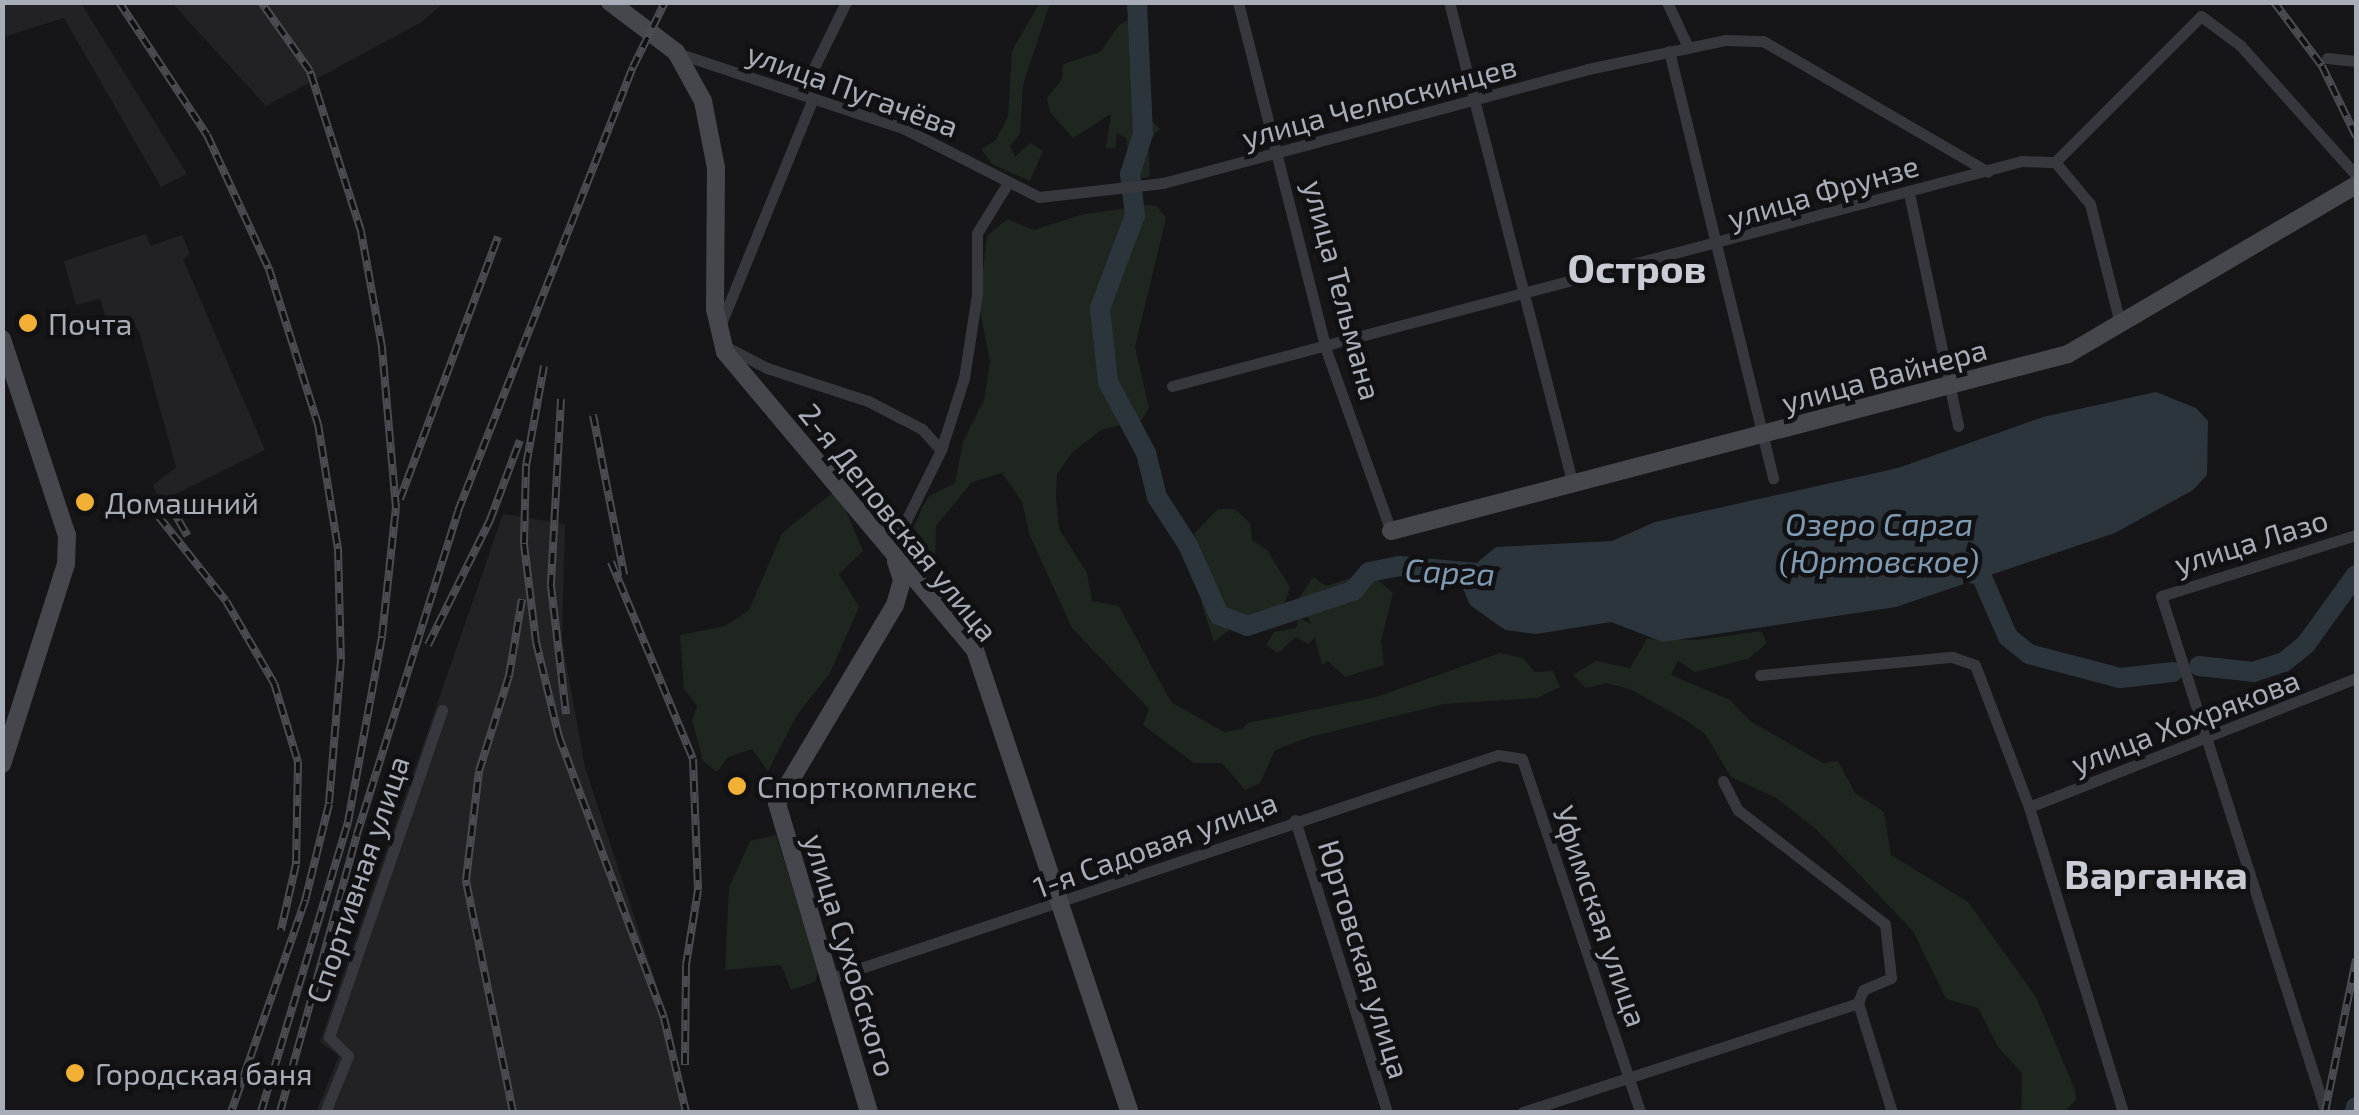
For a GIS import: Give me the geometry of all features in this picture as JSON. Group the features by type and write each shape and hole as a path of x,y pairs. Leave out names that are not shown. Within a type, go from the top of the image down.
{"street":[{"path":"610,2 676,52 703,102 716,168 720,339"},
{"path":"720,339 807,96 846,2"},
{"name":"улица Тельмана","path":"1238,2 1282,154 1325,347 1391,531"},
{"path":"1448,2 1573,485"},
{"path":"1670,5 1687,45"},
{"path":"2120,323 2090,204 2055,162 2201,16 2240,45 2356,175"},
{"name":"улица Челюскинцев","path":"1006,186 1039,198 1150,186 1687,45 1763,41 1988,172"},
{"path":"1669,51 1773,479"},
{"name":"улица Пугачёва","path":"676,52 904,129 985,168 1006,186"},
{"path":"2327,58 2356,61"},
{"name":"улица Фрунзе","path":"1172,386 1716,248 2022,162 2055,162"},
{"name":"улица Вайнера","path":"1391,531 2068,354 2356,185"},
{"path":"892,549 942,450 964,378 976,294 977,232 1006,186"},
{"path":"1908,192 1953,384 1958,426"},
{"path":"2,339 67,535 66,564 2,764"},
{"path":"720,339 767,368 868,402 922,429 942,450"},
{"name":"2-я Деповская улица","path":"720,339 815,466 892,549 976,650 1130,1112"},
{"name":"улица Лазо","path":"2207,738 2161,596 2356,535"},
{"name":"улица Сухобского","path":"869,1112 778,803 895,605 902,580 892,549"},
{"path":"1760,674 1952,657 1975,665 2030,808 2124,1112"},
{"name":"улица Хохрякова","path":"2030,808 2356,678"},
{"name":"Спортивная улица","path":"324,1112 348,1056 329,1037 442,710"},
{"path":"2207,738 2324,1106"},
{"name":"1-я Садовая улица","path":"828,979 1062,905 1295,820 1498,756"},
{"name":"Уфимская улица","path":"1498,756 1522,759 1640,1112"},
{"path":"1723,781 1738,810 1885,924 1890,978 1863,990 1858,1003 1892,1112"},
{"name":"Юртовская улица","path":"1295,820 1387,1112"},
{"path":"1523,1112 1858,1003"}],"shaded area":[{"path":"3,2 81,3 187,174 161,187 64,18 3,37"},
{"path":"1040,2 1050,3 1023,85 1020,134 1010,146 1015,157 1030,143 1043,151 1030,181 992,164 981,149 995,141 1008,117 1012,51"},
{"path":"172,3 444,3 420,23 266,106"},
{"path":"1138,15 1147,44 1136,105 1160,129 1148,141 1150,176 1137,180 1130,174 1126,138 1117,133 1115,148 1106,148 1111,114 1073,138 1050,112 1047,98 1062,79 1063,64 1100,52 1119,25"},
{"path":"1157,206 1166,218 1135,347 1149,408 1142,420 1101,430 1072,453 1057,474 1056,497 1059,529 1087,573 1092,601 1119,606 1171,702 1224,732 1243,729 1247,723 1376,697 1500,653 1523,658 1535,672 1553,671 1560,687 1537,698 1444,704 1310,737 1275,750 1260,783 1245,790 1222,763 1194,763 1143,725 1149,709 1072,628 1030,536 1022,502 1002,473 972,482 936,526 935,562 915,554 914,527 922,508 929,496 955,483 963,442 984,400 990,362 979,306 987,236 1007,219 1034,230 1080,215"},
{"path":"146,234 151,246 182,235 190,254 183,259 265,450 159,502 153,485 176,467 139,332 130,316 108,325 100,299 76,305 64,261"},
{"path":"837,489 863,551 839,574 859,607 830,673 797,715 768,771 752,749 728,757 717,772 703,761 692,720 697,706 684,689 680,635 725,626 749,610 782,533"},
{"path":"1218,509 1235,509 1250,523 1252,540 1267,550 1290,587 1278,624 1263,627 1259,617 1244,618 1214,642 1201,602 1211,591 1224,604 1194,534"},
{"path":"503,514 565,524 562,640 585,767 658,989 682,1112 316,1112 339,1056 320,1042"},
{"path":"1369,572 1393,593 1381,641 1384,665 1345,677 1328,661 1322,665 1315,638 1308,644 1296,637 1278,653 1266,645 1274,632 1296,628 1299,618 1311,624 1299,598 1313,577 1326,586"},
{"path":"1761,631 1767,643 1748,659 1695,672 1678,661 1671,675 1730,700 1750,721 1823,763 1838,761 1855,793 1884,812 1891,855 1968,902 2036,997 2075,1090 2076,1100 2064,1112 2021,1112 2022,1073 1998,1047 1978,1008 1946,999 1913,931 1817,830 1775,797 1731,777 1705,734 1687,721 1630,689 1606,683 1586,688 1573,675 1596,661 1630,668 1647,639 1698,640"},
{"path":"776,835 818,971 815,982 791,990 781,965 725,970 729,887 750,841"}],"water":[{"name":"Озеро Сарга (Юртовское)","path":"2156,392 2196,408 2208,421 2207,475 2193,490 2115,533 1896,607 1663,642 1611,622 1536,634 1505,630 1470,605 1462,586 1461,576 1496,547 1612,541 1655,522 1898,468 2043,417"}],"waterway":[{"name":"Сарга","path":"1137,2 1143,134 1130,174 1135,215 1100,308 1108,382 1146,453 1157,497 1188,545 1219,615 1247,626 1353,591 1369,572 1400,566 1488,574"},
{"name":"Сарга","path":"1958,571 1981,575 2008,637 2029,654 2120,678 2173,672"},
{"name":"Сарга","path":"2199,666 2253,672 2284,662 2306,644 2356,575"},
{"name":"Сарга","path":"2355,1112 2356,1107"}],"railway":[{"path":"119,2 207,135 269,269 318,424 338,549 341,660 329,804 305,901 231,1112"},
{"path":"261,2 310,71 361,231 382,347 396,508 382,636 348,822 261,1112"},
{"path":"280,1112 357,834 458,511 633,67 665,2"},
{"path":"2274,2 2322,66 2356,136"},
{"path":"400,499 498,237"},
{"path":"544,366 526,466 524,544 536,642 559,737 664,1018 686,1112"},
{"path":"561,399 551,586 566,714"},
{"path":"593,415 624,575"},
{"path":"428,645 490,520 520,440"},
{"path":"168,502 188,536"},
{"path":"159,517 226,601 274,683 298,762 296,864 281,930"},
{"path":"611,562 693,759 698,890 686,965 685,1065"},
{"path":"513,1112 466,880 479,771 509,676 522,599"},
{"path":"2325,1112 2356,959"}],"place":[{"name":"Почта","path":"28,323"},
{"name":"Домашний","path":"85,502"},
{"name":"Спорткомплекс","path":"737,786"},
{"name":"Городская баня","path":"75,1073"}],"district":[{"name":"Остров","path":"1637,267"},
{"name":"Варганка","path":"2156,873"}]}
